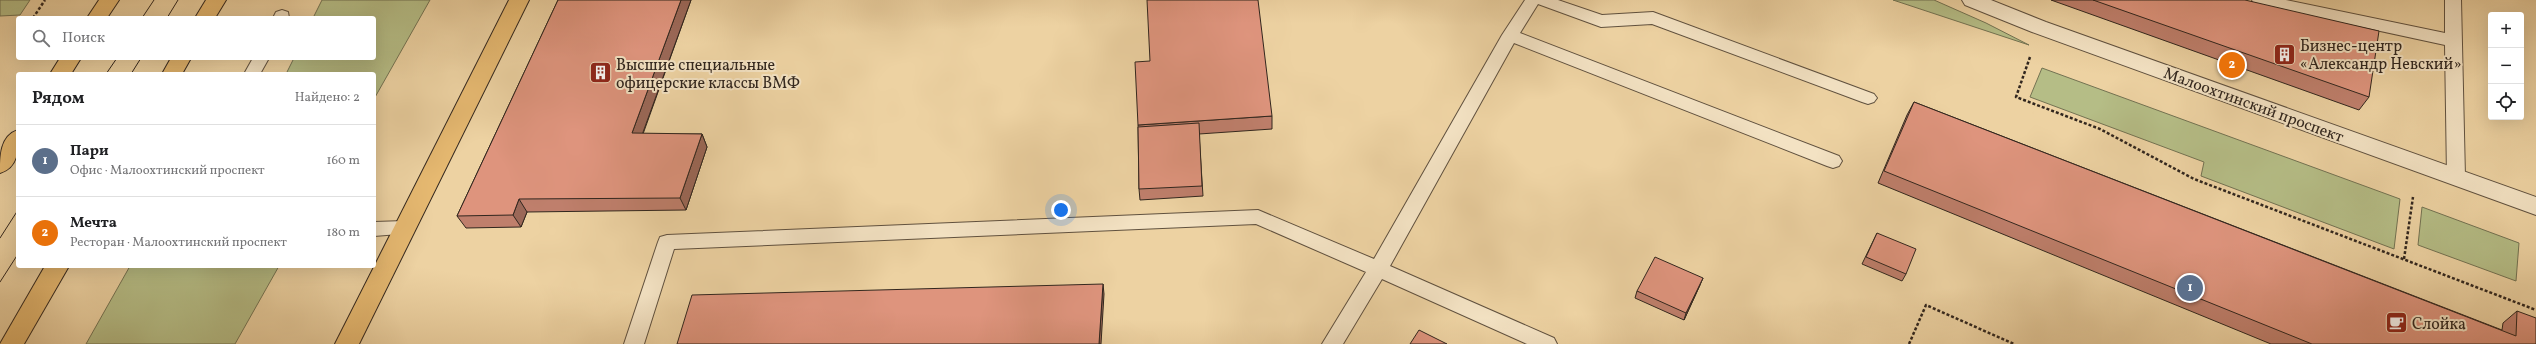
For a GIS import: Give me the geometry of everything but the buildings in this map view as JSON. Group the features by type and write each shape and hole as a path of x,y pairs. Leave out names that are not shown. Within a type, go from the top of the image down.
{"main road":[{"path":"98,16 109,0"},
{"path":"206,16 216,0"},
{"path":"347,344 519,0"},
{"path":"61,72 70,60"},
{"path":"173,72 180,60"},
{"path":"0,165 16,141"},
{"path":"11,344 56,268"}],"street":[{"name":"Малоохтинский проспект","path":"1972,0 2039,27 2536,206"}],"lane":[{"path":"1332,344 1378,269 1510,35 1533,0"},
{"path":"1542,0 1601,21 1653,18 1868,98"},
{"path":"2260,0 2454,41"},
{"path":"2453,0 2456,177"},
{"path":"1510,35 1833,161"},
{"path":"253,72 259,60"},
{"path":"634,344 667,242 1258,217 1547,344"},
{"path":"376,229 405,228"}],"path":[{"path":"34,16 45,0"},
{"path":"2030,54 2016,97 2100,129 2194,179 2536,310"},
{"path":"2404,260 2413,194"},
{"path":"1909,344 1926,305 2014,344"}],"green space":[{"path":"0,0 30,0 20,15 0,16"},
{"path":"322,0 430,0 376,95 376,72 287,72 293,60 376,60 376,16 314,16"},
{"path":"1893,0 1934,0 1986,23 2029,45"},
{"path":"2042,68 2400,199 2394,249 2201,176 2204,162 2030,97"},
{"path":"2422,207 2519,243 2516,281 2418,245"},
{"path":"129,268 278,268 235,344 86,344"}],"tram line":[{"path":"143,16 154,0"},
{"path":"168,16 178,0"},
{"path":"107,72 116,60"},
{"path":"132,72 140,60"},
{"path":"0,238 16,213"},
{"path":"0,282 16,257"}],"place":[{"name":"Бизнес-центр «Александр Невский»","path":"2284,54"},
{"name":"Мечта","path":"2232,65"},
{"name":"Высшие специальные офицерские классы ВМФ","path":"601,73"},
{"name":"Пари","path":"2190,288"},
{"name":"Слойка","path":"2397,323"}]}
